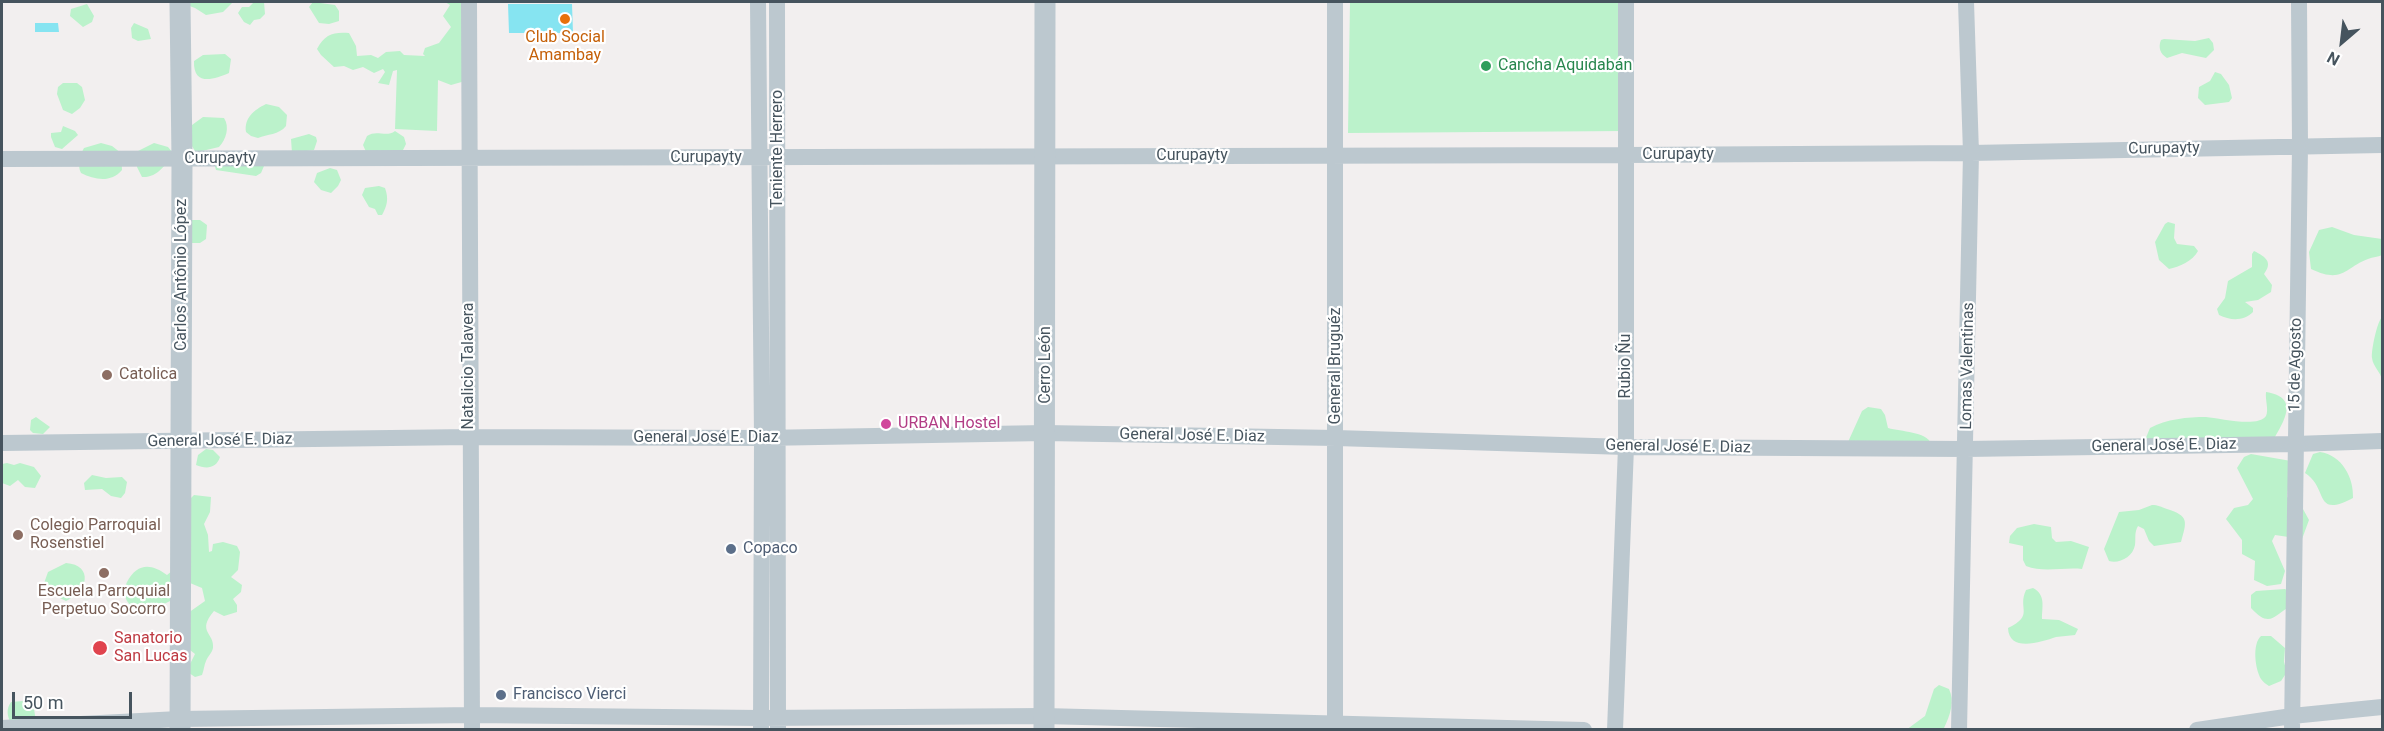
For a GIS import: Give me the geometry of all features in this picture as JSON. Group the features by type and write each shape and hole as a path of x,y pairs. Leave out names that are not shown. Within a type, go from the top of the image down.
{"street":[{"name":"Carlos Antônio López","path":"180,2 182,159 180,724"},
{"name":"Natalicio Talavera","path":"468,2 472,722"},
{"name":"Cerro León","path":"1044,723 1046,2"},
{"name":"General Bruguéz","path":"1335,2 1335,726"},
{"name":"Rubio Ñu","path":"1615,729 1626,447 1626,2"},
{"name":"Lomas Valentinas","path":"1959,729 1971,153 1966,2"},
{"name":"15 de Agosto","path":"2292,723 2300,147 2299,2"},
{"name":"Teniente Herrero","path":"760,724 762,438 758,3 777,3 780,587 778,723"},
{"name":"Curupayty","path":"2,159 1971,153 2382,145"},
{"path":"760,292 779,293"},
{"name":"General José E. Diaz","path":"2,443 470,437 779,438 1045,434 1336,438 1626,447 1966,449 2382,441"},
{"path":"762,588 780,587"},
{"path":"2197,729 2292,723 2382,707"},
{"path":"2,728 472,722 1044,723 1584,729"}],"green space":[{"path":"178,2 233,2 223,12 206,15"},
{"path":"254,2 264,2 265,14 250,25 244,22 238,13 242,7 249,7"},
{"path":"313,2 335,5 339,11 339,21 329,24 319,23 309,7"},
{"path":"445,2 472,2 465,81 451,85 438,80 437,131 395,129 397,70 393,71 389,85 378,83 385,72 383,69 374,73 363,67 353,70 344,66 334,67 317,49 330,35 349,33 356,46 357,56 371,55 378,58 386,52 400,51 404,55 425,56 423,54 425,48 439,43 451,27 443,16 450,5"},
{"name":"Cancha Aquidabán","path":"1350,2 1624,2 1624,131 1348,133"},
{"path":"87,4 94,16 92,22 83,27 70,16 71,9"},
{"path":"134,23 148,29 151,39 138,41 132,38 131,28"},
{"path":"2209,38 2214,50 2206,58 2182,53 2167,58 2160,50 2161,40 2164,39 2195,41"},
{"path":"225,54 231,59 229,73 217,78 200,78 194,61 203,55"},
{"path":"2215,72 2221,74 2229,85 2232,98 2229,102 2205,105 2198,98 2199,87 2210,81"},
{"path":"63,83 77,83 82,87 85,100 72,114 63,110 57,94 58,87"},
{"path":"266,104 279,107 287,115 286,126 273,134 258,138 251,136 246,132 248,119"},
{"path":"203,117 224,118 227,125 226,133 219,147 195,151 190,143 192,125"},
{"path":"63,126 75,131 78,135 62,149 55,147 51,133 61,132"},
{"path":"395,131 404,137 406,144 403,150 367,154 363,145 367,136"},
{"path":"309,134 316,137 314,150 292,153 291,139"},
{"path":"101,143 112,146 121,153 122,170 108,179 81,173 79,167 84,148"},
{"path":"154,143 168,147 173,153 157,173 142,177 137,167 138,151"},
{"path":"213,160 264,166 261,173 256,176 216,170"},
{"path":"330,168 337,170 341,180 331,193 321,190 314,182 317,173"},
{"path":"379,186 385,188 387,196 382,215 378,215 375,209 369,207 362,195 365,188"},
{"path":"190,220 200,220 207,225 206,239 200,243 187,243"},
{"path":"2168,222 2175,224 2174,238 2177,244 2194,246 2198,251 2185,263 2169,269 2159,260 2155,242"},
{"path":"2332,227 2354,235 2382,239 2382,255 2368,259 2337,275 2311,269 2309,252 2319,230"},
{"path":"2254,251 2267,260 2268,266 2264,274 2272,285 2271,292 2258,300 2245,302 2253,308 2253,312 2246,317 2233,319 2219,315 2217,309 2225,298 2228,281 2252,267"},
{"path":"2382,317 2382,380 2372,354 2376,330"},
{"path":"2266,392 2277,395 2286,404 2285,418 2274,439 2145,440 2150,428 2177,419 2206,417 2247,422 2262,420 2267,414"},
{"path":"1868,407 1881,409 1888,428 1919,434 1932,444 1848,442 1862,411"},
{"path":"36,417 50,427 43,434 33,433 30,430 31,420"},
{"path":"206,449 213,450 220,457 218,461 210,467 196,465 198,455"},
{"path":"2320,452 2335,458 2345,469 2349,475 2353,498 2332,505 2323,499 2317,486 2305,473 2313,454"},
{"path":"2251,454 2291,461 2287,497 2303,509 2309,520 2302,539 2275,535 2272,541 2285,571 2281,584 2267,586 2254,580 2255,561 2242,554 2242,540 2226,519 2234,508 2248,505 2253,499 2237,468 2244,457"},
{"path":"20,463 34,467 41,476 35,488 25,487 18,480 10,486 2,483 2,464 14,465"},
{"path":"92,475 106,478 122,477 127,482 125,493 121,498 111,496 102,489 85,490 84,483"},
{"path":"194,495 211,497 210,512 204,524 208,535 209,552 212,551 213,544 223,542 237,546 240,552 238,570 231,577 242,585 241,592 233,599 237,605 237,612 224,616 214,611 209,618 206,628 213,648 202,675 195,677 189,673 189,666 195,654 185,646 188,613 205,601 202,588 190,583 176,598 164,604 161,610 141,615 128,603 125,592 126,584 131,576 140,568 155,568 167,575 172,571 191,498"},
{"path":"2152,505 2183,517 2185,524 2181,542 2154,546 2144,529 2138,526 2132,553 2121,560 2109,561 2104,549 2119,512 2139,510"},
{"path":"2034,524 2051,527 2052,538 2056,542 2071,541 2089,547 2082,569 2039,569 2026,566 2023,560 2023,546 2009,543 2010,536 2017,528"},
{"path":"66,563 81,569 85,579 79,592 66,601 48,592 43,586 48,572"},
{"path":"2033,588 2042,597 2042,619 2059,620 2078,629 2075,635 2027,644 2014,641 2008,628 2021,619 2026,590"},
{"path":"2285,589 2290,592 2291,606 2276,616 2263,618 2251,608 2251,595 2256,591"},
{"path":"2261,636 2271,636 2285,648 2284,662 2287,672 2281,681 2269,686 2261,679 2256,663 2255,650"},
{"path":"1939,685 1949,689 1952,698 1950,714 1944,728 1906,730 1925,716 1934,689"},
{"path":"23,701 34,709 36,721 11,723 9,705 11,702"}],"water":[{"path":"508,4 572,4 573,33 509,33"},
{"path":"35,23 58,23 59,32 35,32"}],"place":[{"name":"Club Social Amambay","path":"565,19"},
{"name":"Cancha Aquidabán","path":"1486,66"},
{"name":"Catolica","path":"107,375"},
{"name":"URBAN Hostel","path":"886,424"},
{"name":"Colegio Parroquial Rosenstiel","path":"18,535"},
{"name":"Copaco","path":"731,549"},
{"name":"Escuela Parroquial Perpetuo Socorro","path":"104,573"},
{"name":"Sanatorio San Lucas","path":"100,648"},
{"name":"Francisco Vierci","path":"501,695"}]}
